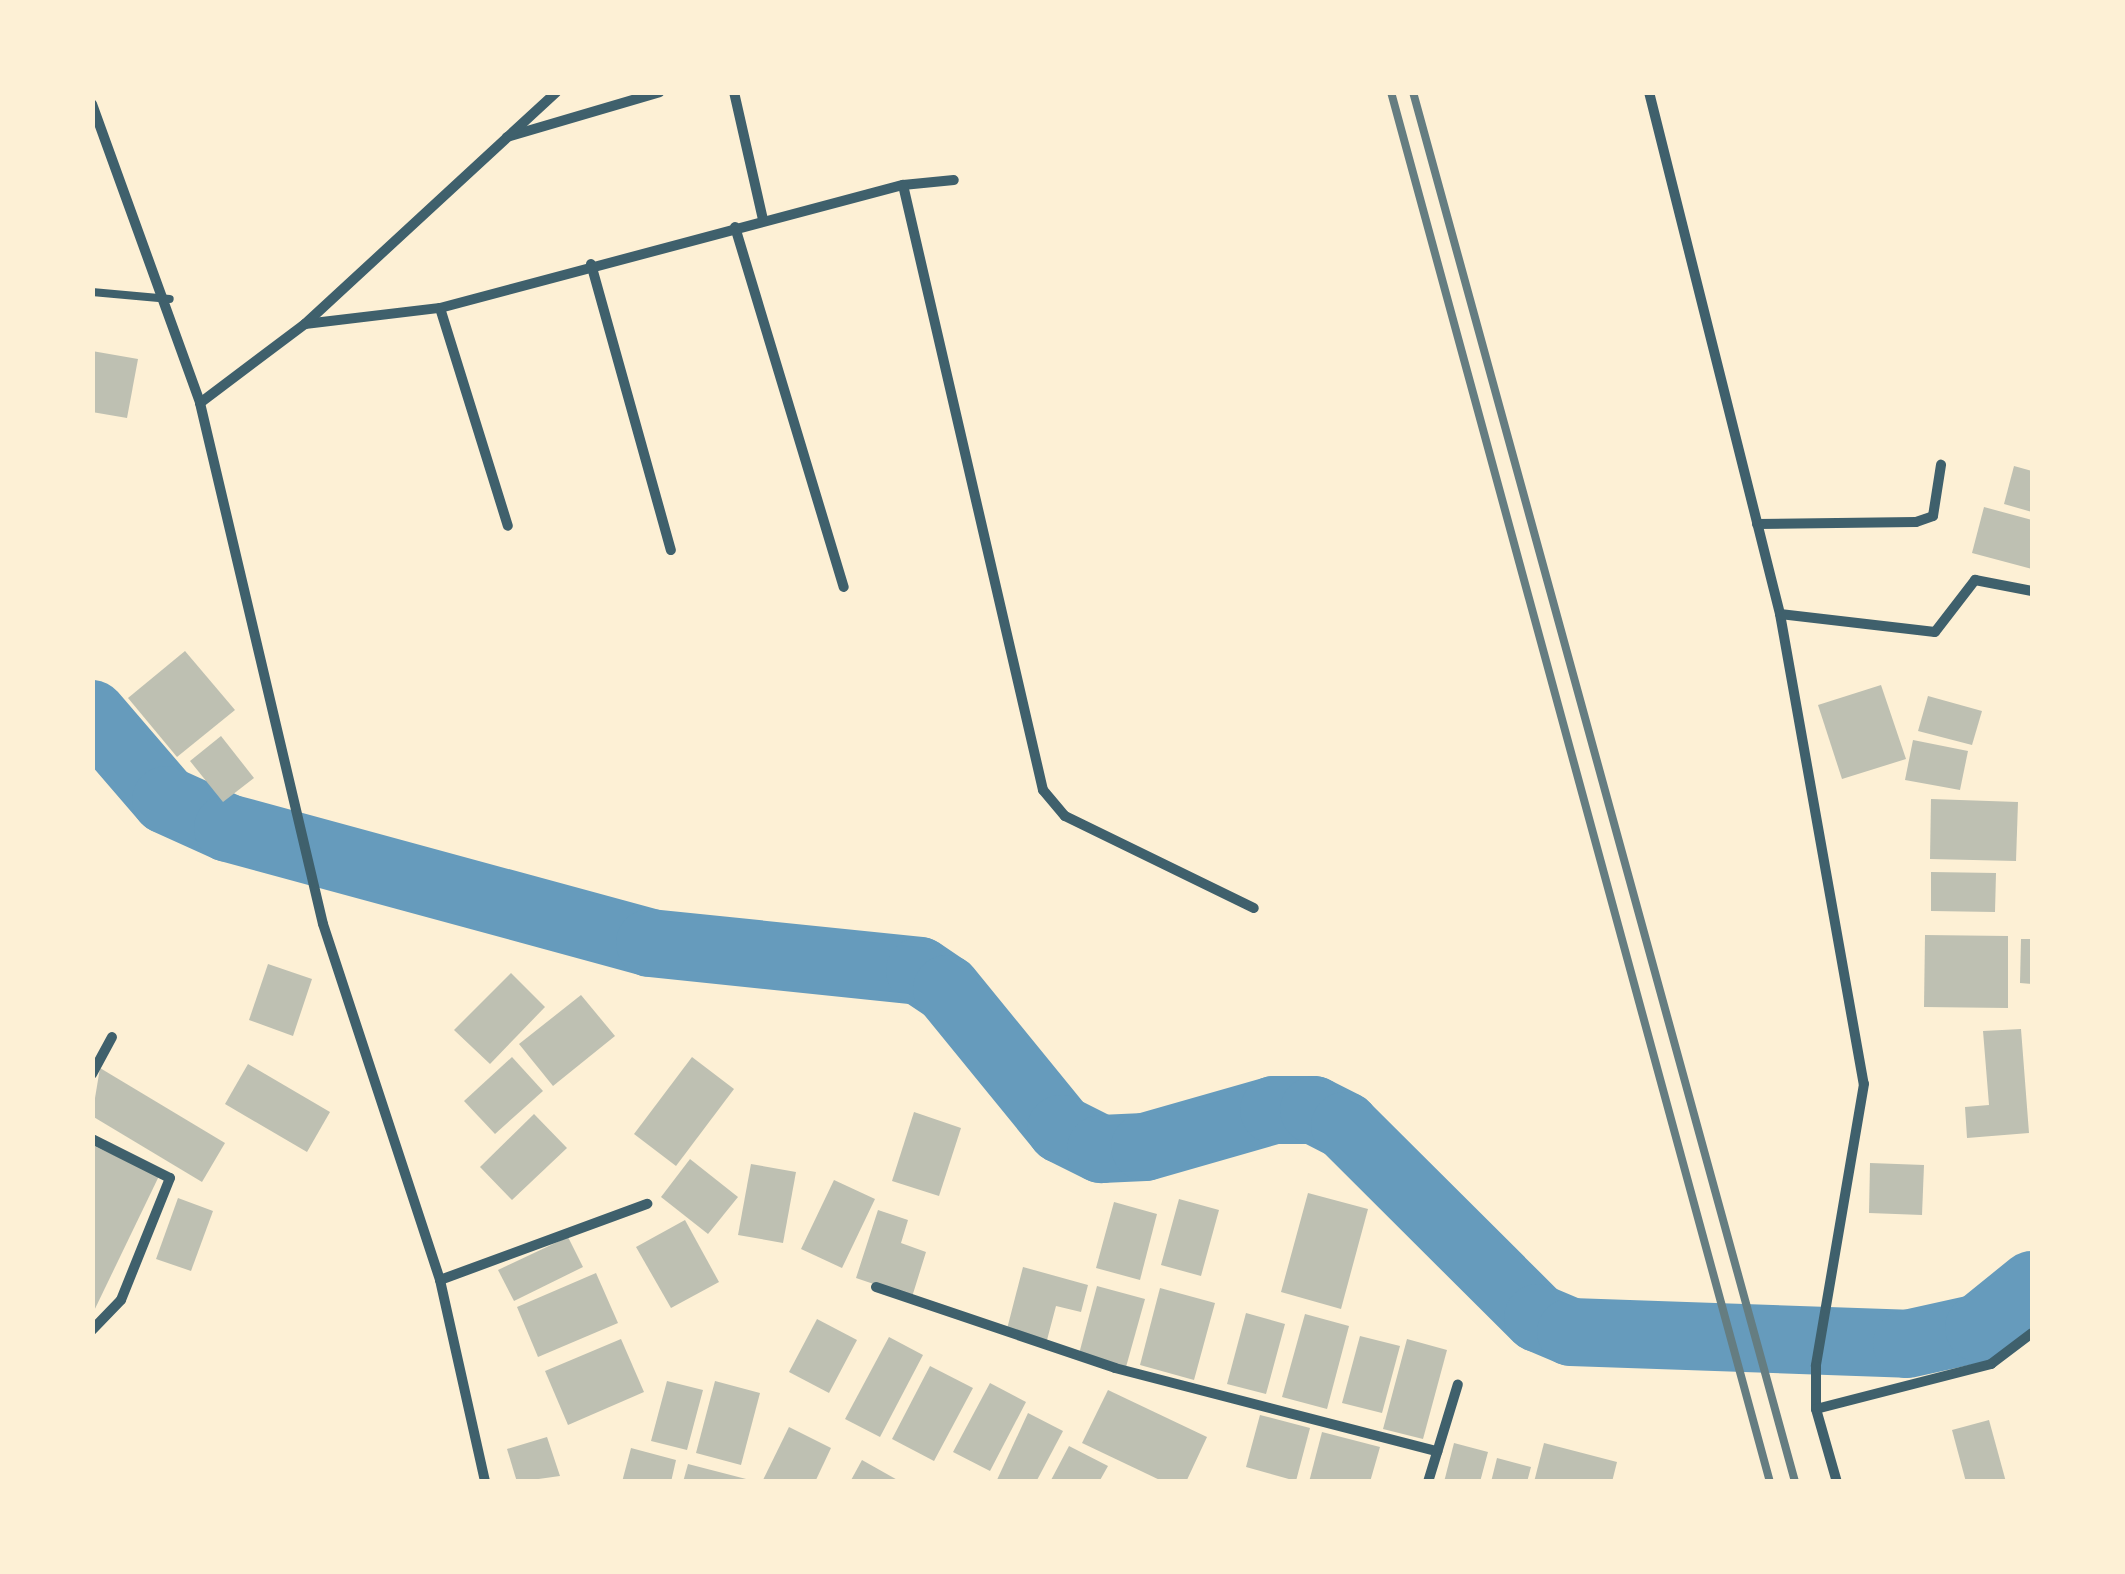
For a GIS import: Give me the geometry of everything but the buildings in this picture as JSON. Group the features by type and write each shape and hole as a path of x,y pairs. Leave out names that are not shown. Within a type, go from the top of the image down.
{"street":[{"path":"200,403 305,324 499,139 556,92"},
{"path":"499,139 660,92"},
{"path":"734,92 764,220"},
{"path":"1649,92 1780,614 1864,1094 1835,1288 1816,1366 1816,1409 1838,1482"},
{"path":"92,104 170,299 200,403 323,924 440,1280 485,1482"},
{"path":"305,324 440,308 734,227 903,186 954,180"},
{"path":"903,186 1043,790 1065,816 1254,908"},
{"path":"734,227 844,587"},
{"path":"592,264 670,550"},
{"path":"440,308 508,526"},
{"path":"1758,524 1916,522 1933,516 1941,465"},
{"path":"1780,614 1935,632 1975,580 2032,591"},
{"path":"92,1074 112,1037"},
{"path":"92,1139 170,1178 122,1300 94,1328"},
{"path":"440,1280 647,1204"},
{"path":"876,1288 1115,1368 1436,1451"},
{"path":"1816,1409 1991,1364 2032,1334"},
{"path":"1428,1482 1458,1384"}],"lane":[{"path":"92,292 170,299"}],"waterway":[{"path":"92,714 166,800 228,828 650,943 920,971 947,989 1061,1129 1101,1149 1145,1147 1274,1110 1314,1110 1345,1126 1538,1318 1571,1332 1907,1344 1979,1328 2032,1285"}],"railway":[{"path":"1391,92 1770,1482"},
{"path":"1413,92 1795,1482"}]}
